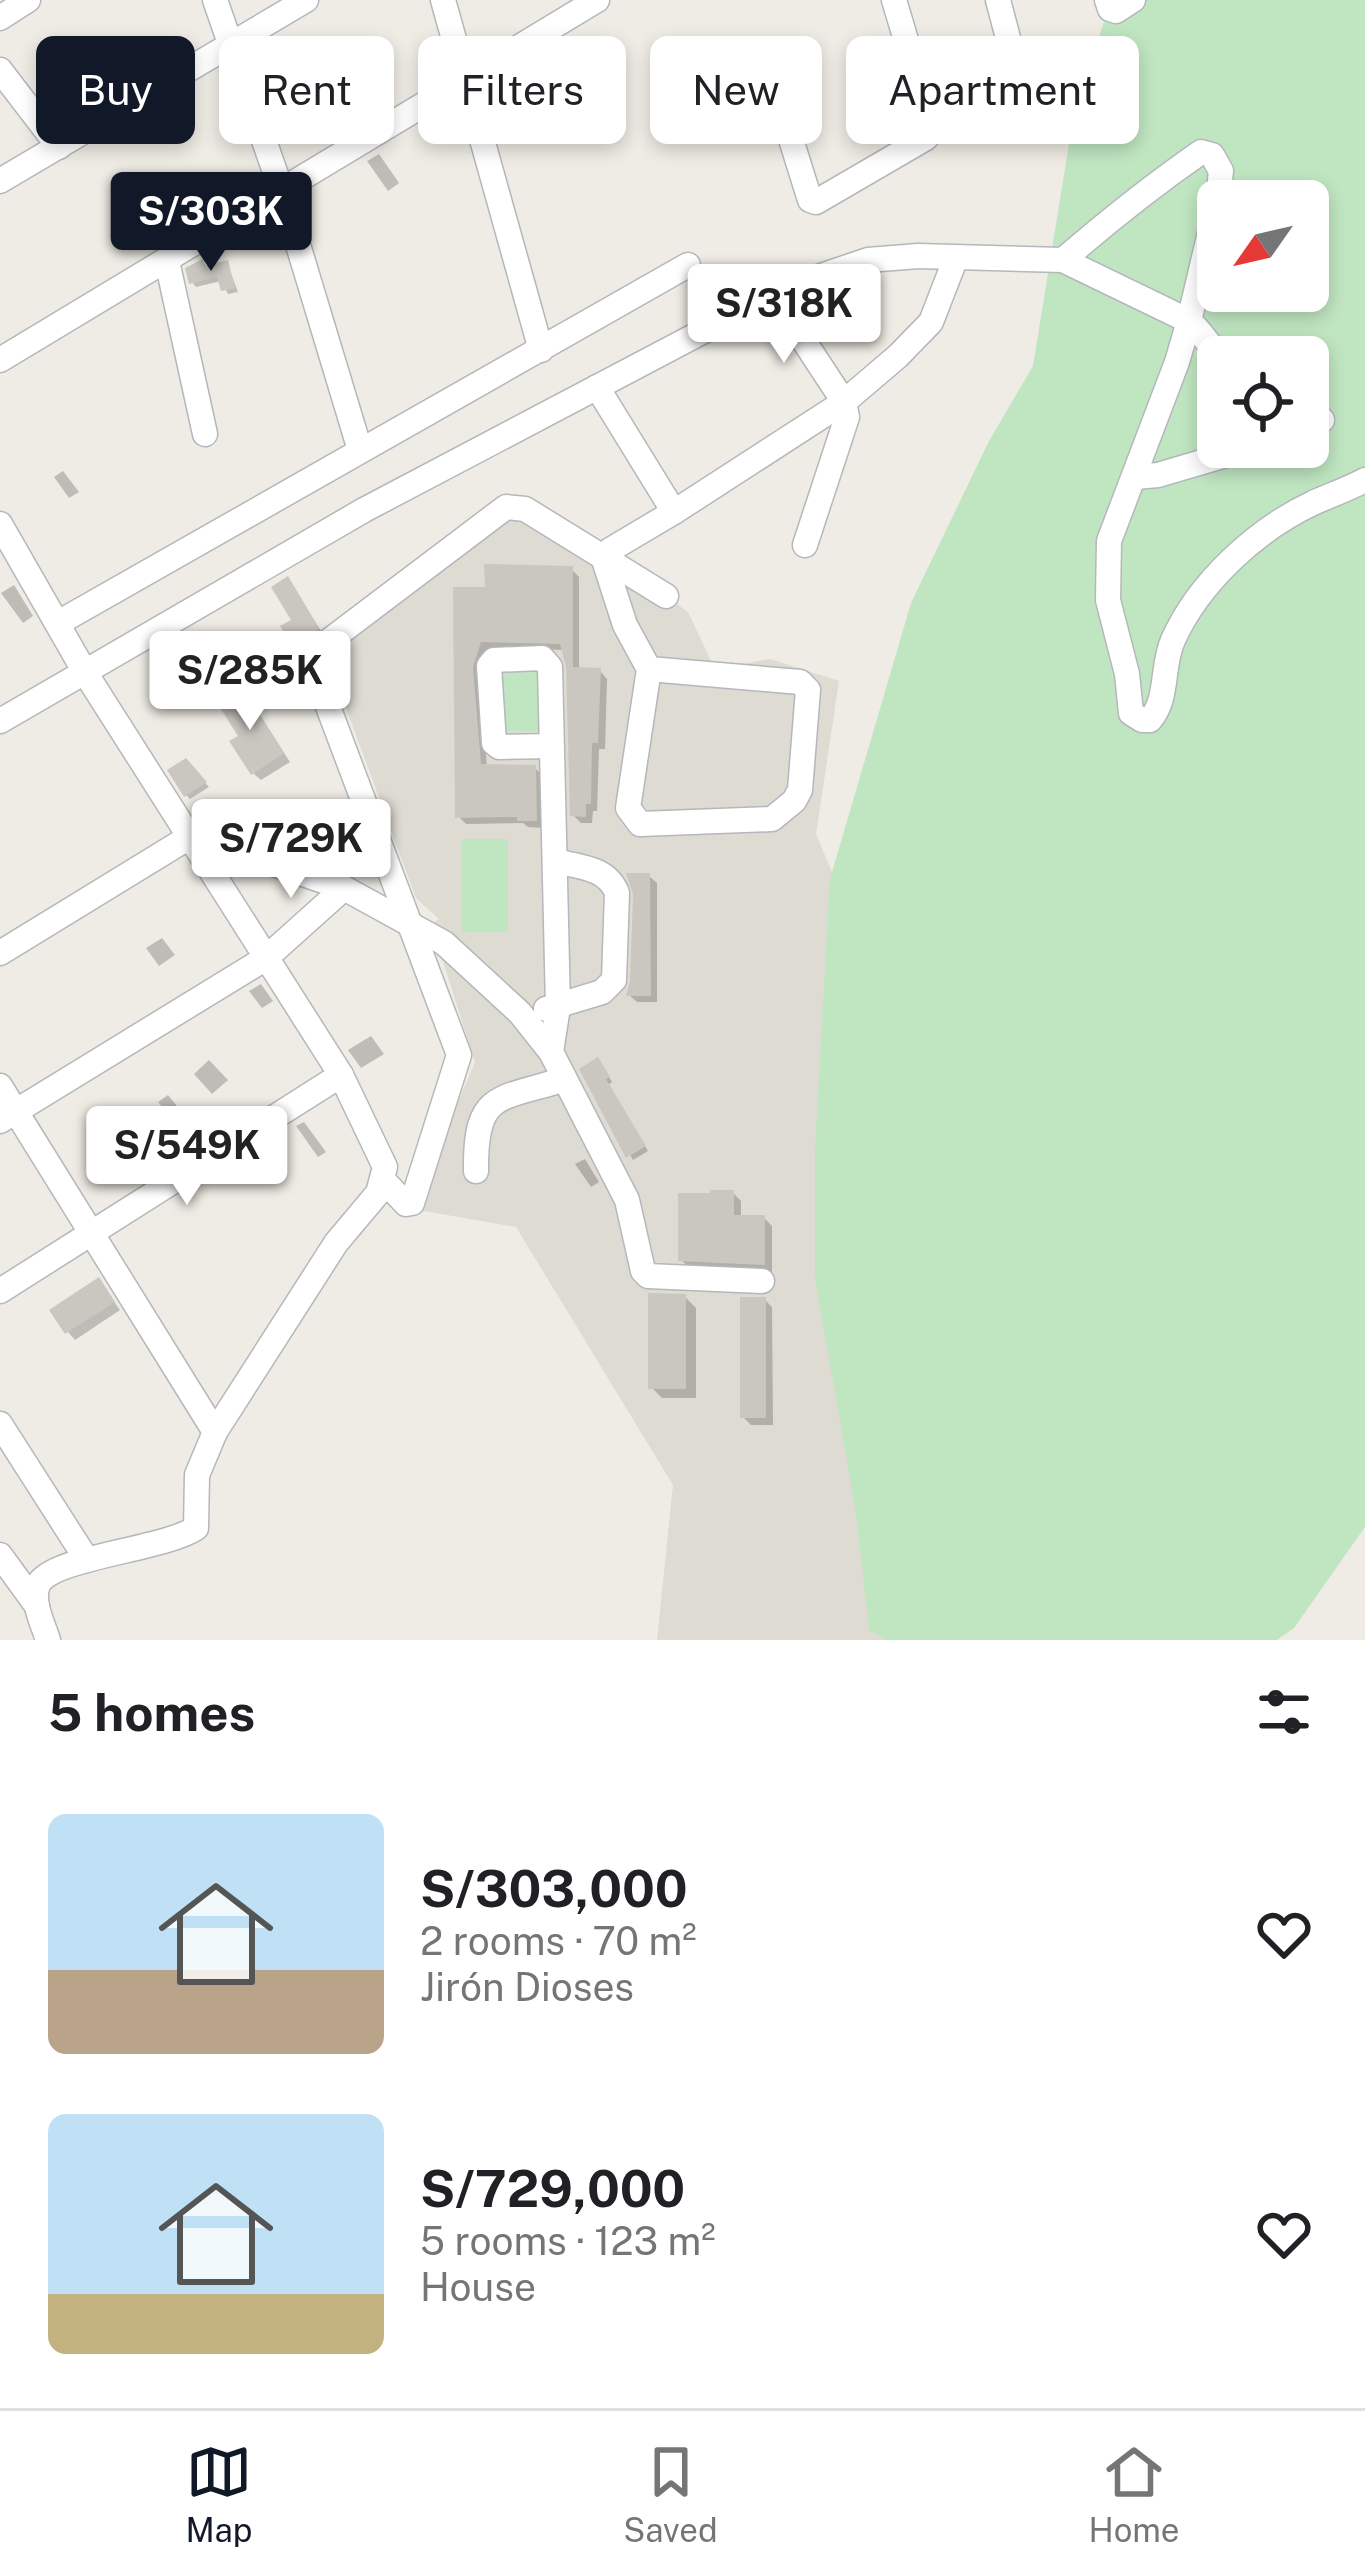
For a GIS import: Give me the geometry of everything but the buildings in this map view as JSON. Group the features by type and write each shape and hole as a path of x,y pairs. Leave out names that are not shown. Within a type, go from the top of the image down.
{"street":[{"path":"0,18 28,0"},
{"path":"215,0 227,36"},
{"path":"245,36 306,0"},
{"path":"443,0 453,36"},
{"path":"537,36 596,0"},
{"path":"792,144 810,200 816,202 926,138 932,128 894,0"},
{"path":"998,0 1007,36"},
{"path":"1107,0 1116,11 1133,0"},
{"path":"0,181 219,52"},
{"path":"0,70 59,147"},
{"path":"0,360 418,109"},
{"path":"265,144 360,450"},
{"path":"483,144 541,350"},
{"path":"1063,260 1182,165 1201,152 1212,155 1221,172 1218,199 1178,362 1108,541 1106,568 1131,713 1150,720 1161,708 1169,647 1181,622 1216,575 1312,503 1365,480"},
{"path":"0,721 364,510 775,298 868,260 919,256 1063,260 1189,321 1205,336"},
{"path":"649,669 800,682 808,690 800,790 794,801 772,820 640,824 631,816 628,808 649,669 625,625 604,560 610,550 844,402 921,335 931,322 955,260"},
{"path":"167,261 205,434"},
{"path":"58,623 688,265"},
{"path":"775,298 844,402 847,417 805,545"},
{"path":"1178,362 1197,357"},
{"path":"597,387 674,512"},
{"path":"1135,477 1197,464"},
{"path":"384,1181 406,1204 412,1203 459,1055 309,656 506,507 525,509 666,596"},
{"path":"0,524 86,674 341,1075 382,1156 384,1181 336,1243 215,1432 197,1475 196,1528 166,1544 87,1560 43,1578 37,1587 37,1606 48,1640"},
{"path":"551,1052 558,1007 552,746"},
{"path":"191,836 344,888 444,943 520,1013 551,1052 627,1200 643,1271 648,1276 763,1281"},
{"path":"0,952 191,836"},
{"path":"520,1013 558,1007 611,986 616,893 605,874 555,861"},
{"path":"8,1116 266,958 344,888"},
{"path":"0,1291 341,1075"},
{"path":"476,1171 477,1129 497,1099 562,1080"},
{"path":"0,1086 8,1116 215,1432"},
{"path":"0,1424 87,1560"},
{"path":"0,1555 37,1606"}],"shaded area":[{"path":"538,505 688,612 715,669 770,659 839,681 816,834 898,1029 1254,1640 657,1640 673,1485 516,1227 412,1209 475,1062 431,924 439,919 416,898 328,659 331,635 514,507"}],"green space":[{"path":"1111,0 1365,0 1365,1527 1294,1628 1277,1640 887,1640 869,1630 856,1513 815,1279 815,1149 830,879 911,603 989,441 1033,366 1069,144 1139,144 1139,36 1099,36"},
{"path":"498,667 541,667 541,731 499,731"},
{"path":"462,839 508,839 508,932 462,932"}]}
